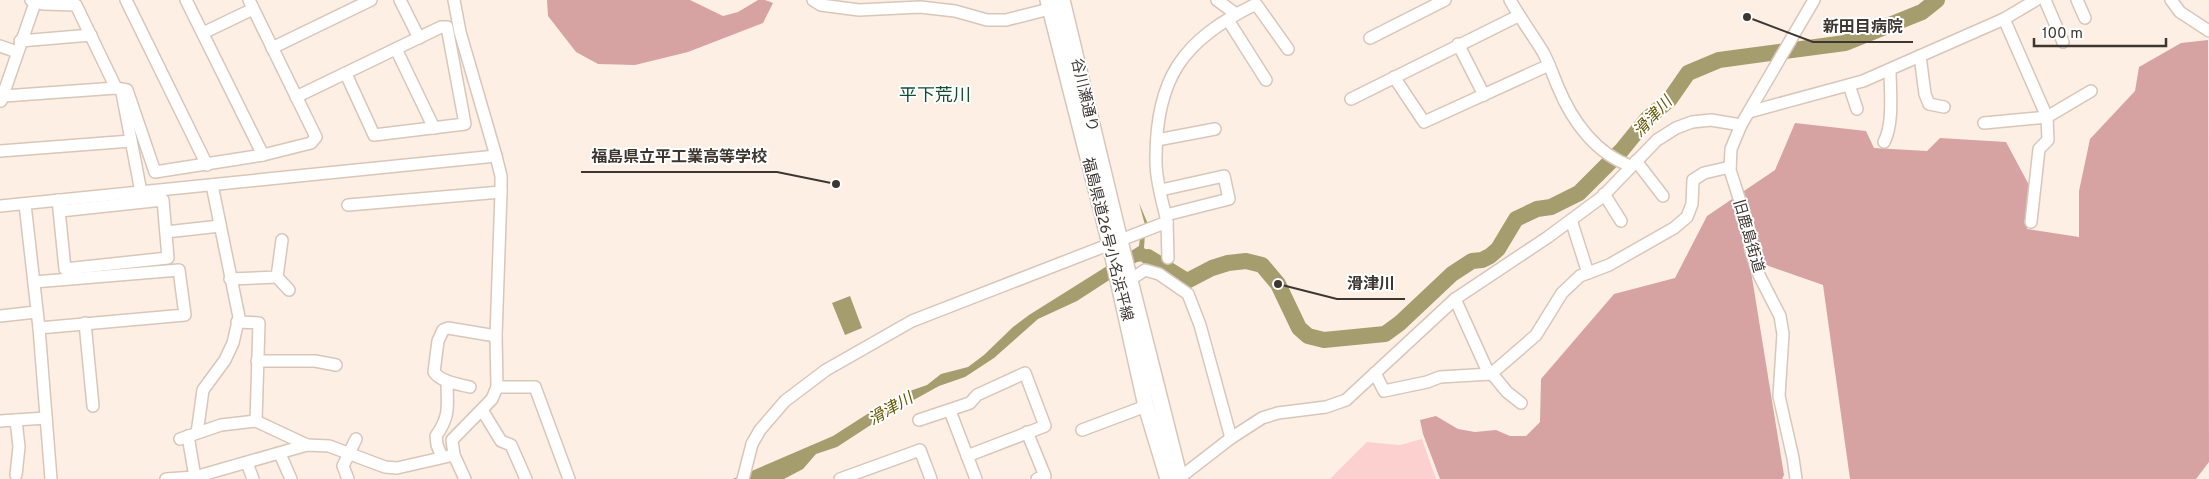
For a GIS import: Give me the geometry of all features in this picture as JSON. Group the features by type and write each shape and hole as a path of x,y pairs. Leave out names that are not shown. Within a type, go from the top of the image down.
{"main road":[{"name":"福島県道26号小名浜平線","path":"1056,4 1116,247 1125,276 1146,406 1177,479"},
{"path":"1125,276 1177,479"}],"street":[{"path":"126,0 207,165"},
{"path":"186,0 263,155"},
{"path":"272,48 371,0"},
{"path":"400,0 419,38"},
{"path":"448,456 452,440 492,399 497,387 496,336 501,192 501,176 460,32 454,0"},
{"path":"813,0 822,5 858,10 920,7 955,11 987,20 1006,20 1056,4"},
{"path":"1217,0 1232,17 1266,80"},
{"path":"1370,38 1432,3 1445,0"},
{"path":"1510,0 1549,65 1558,88 1572,114 1589,138 1608,155 1629,163 1663,196"},
{"name":"旧鹿島街道","path":"1796,479 1779,396 1783,334 1780,316 1759,275 1751,251 1747,223 1730,167 1731,149 1741,125 1814,0"},
{"path":"1749,112 1849,85 1890,70 2004,19 2036,0"},
{"path":"2045,0 2063,42"},
{"path":"2077,0 2085,18"},
{"path":"2171,0 2180,12 2209,31"},
{"path":"141,192 119,89 76,5 43,4 34,1 2,99 119,89 127,90 155,172 263,155 311,143 316,137 251,4 203,33"},
{"path":"1168,258 1166,219 1156,164 1162,99 1175,68 1203,37 1232,17 1260,2 1288,49"},
{"path":"1351,99 1458,44 1518,16"},
{"path":"2004,19 2048,117 2048,140 2039,150 2031,222"},
{"path":"296,97 441,27 447,27 465,124 374,135 346,74"},
{"path":"0,46 19,46 91,35"},
{"path":"1458,44 1484,95"},
{"path":"396,49 434,128"},
{"path":"1920,56 1925,94 1929,104 1944,107"},
{"path":"1394,77 1424,122 1549,65"},
{"path":"1884,142 1887,137 1890,114 1890,70"},
{"path":"1849,85 1857,109"},
{"path":"1984,123 2048,117 2091,91"},
{"path":"1177,479 1231,438 1262,418 1278,413 1326,407 1346,400 1455,299 1571,220 1604,194 1629,163 1657,140 1676,128 1692,122 1711,120 1741,125"},
{"path":"1157,140 1215,130"},
{"path":"0,151 131,141"},
{"path":"59,206 141,192 496,156"},
{"path":"1375,373 1384,391 1427,382 1440,377 1491,374 1536,335 1562,293 1580,276 1609,265 1674,228 1687,217 1691,210 1693,180 1704,173 1730,167"},
{"path":"743,479 746,462 760,430 785,400 826,370 864,347 912,320 1116,247 1166,219 1229,199 1224,176 1160,190"},
{"path":"195,477 188,436 203,390 225,360 233,343 239,317 212,185"},
{"path":"348,205 501,192"},
{"path":"1604,194 1621,222"},
{"path":"0,206 25,204 59,206 163,200 168,258 66,269 59,206"},
{"path":"25,204 39,328 51,479"},
{"path":"1571,220 1588,273"},
{"path":"166,232 220,226"},
{"path":"277,277 282,240"},
{"path":"34,282 179,270 184,315 39,328"},
{"path":"1125,276 1144,270 1160,274 1188,294 1200,325 1231,438"},
{"path":"230,280 277,277"},
{"path":"277,277 289,290"},
{"path":"1455,299 1488,372 1507,392 1521,403"},
{"path":"0,316 36,312"},
{"path":"237,322 259,323 256,421"},
{"path":"85,323 93,406"},
{"path":"470,387 446,381 434,372 438,341 443,330 448,328 496,336"},
{"path":"257,362 315,361 336,365"},
{"path":"919,420 970,403 977,395 1025,373 1045,426 967,456"},
{"path":"446,381 447,416 445,423 436,436 437,445 465,479"},
{"path":"497,387 535,387 569,479"},
{"path":"1082,430 1146,406"},
{"path":"482,410 500,441 511,445 526,479"},
{"path":"950,410 976,479"},
{"path":"0,421 46,418"},
{"path":"16,420 19,447 16,475"},
{"path":"188,436 221,425 256,421 308,445"},
{"path":"1027,432 1045,476 1037,479"},
{"path":"348,479 344,466 348,453 356,439"},
{"path":"166,479 195,477 308,445 329,446 386,467 407,467 448,456"},
{"path":"840,479 920,450 931,479"},
{"path":"280,454 291,479"},
{"path":"247,463 253,479"},
{"path":"407,467 410,479"}],"shaded area":[{"path":"547,0 690,0 723,16 738,12 758,0 773,3 763,23 688,52 635,65 598,64 576,52 548,16"},
{"path":"2208,40 2209,462 2196,479 1850,479 1823,285 1749,259 1784,475 1782,479 1440,479 1423,434 1420,420 1436,416 1458,429 1475,432 1496,430 1510,436 1526,436 1540,422 1541,379 1614,294 1675,278 1707,216 1775,170 1795,123 1866,131 1874,148 1927,151 1940,138 2006,142 2029,185 2027,229 2079,237 2079,191 2090,139 2135,91 2139,67 2181,43"},
{"path":"1422,439 1436,479 1330,479 1367,442 1400,445"}],"water":[{"path":"1139,203 1148,224 1144,248 1168,264 1164,272 1144,261 1137,262 1077,301 1038,319 994,358 965,377 939,386 883,417 837,447 816,454 803,469 784,479 733,479 833,436 872,411 897,399 904,393 927,385 941,374 968,367 1029,315 1139,246 1140,237 1145,225"},
{"path":"850,296 862,328 845,335 832,303"}],"waterway":[{"name":"滑津川","path":"1148,257 1187,281 1212,268 1228,263 1246,261 1262,265 1278,284 1299,328 1308,336 1324,340 1385,334 1400,323 1452,274 1472,261 1482,260 1490,256 1498,249 1516,219 1537,209 1551,207 1579,193 1621,151 1647,119 1670,99 1688,73 1719,60 1845,43 1922,12 1937,0"}],"place":[{"name":"新田目病院","path":"1747,17"},
{"name":"福島県立平工業高等学校","path":"836,184"},
{"name":"滑津川","path":"1278,284"}],"district":[{"name":"平下荒川","path":"935,95"}]}
